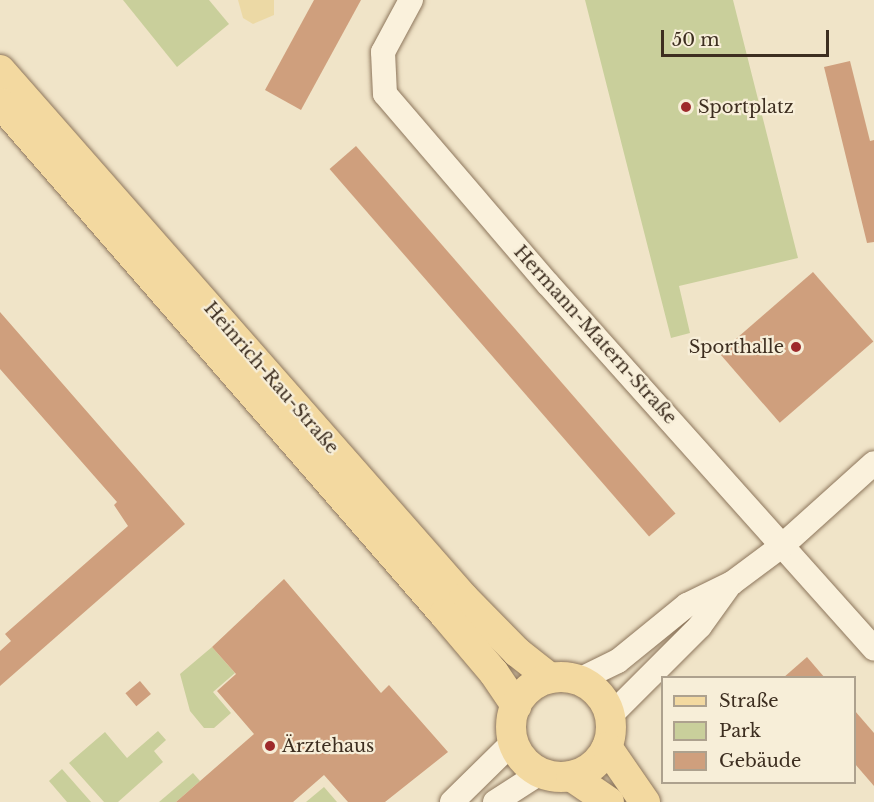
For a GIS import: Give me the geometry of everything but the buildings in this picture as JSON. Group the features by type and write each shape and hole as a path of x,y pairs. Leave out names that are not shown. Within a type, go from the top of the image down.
{"main road":[{"name":"Heinrich-Rau-Straße","path":"0,70 465,598 518,652 565,679"},
{"name":"Heinrich-Rau-Straße","path":"0,103 444,614 494,674 516,706"},
{"path":"608,747 586,771 571,776 540,772 528,765 513,742 511,723 516,706 530,688 565,679 604,701 610,716 608,747 645,802"},
{"path":"571,776 609,802"}],"street":[{"name":"Hermann-Matern-Straße","path":"411,0 383,52 386,94 548,284 873,646"},
{"path":"565,679 618,661 687,605 732,583 783,545 874,463"},
{"path":"610,716 700,626 732,583"},
{"path":"452,802 513,742"},
{"path":"495,802 540,772"}],"green space":[{"path":"123,0 209,0 229,24 177,67"},
{"name":"Sportplatz","path":"585,0 733,0 798,258 679,286 690,333 671,338"},
{"path":"212,647 235,673 213,692 231,713 214,728 204,728 190,711 180,674"},
{"path":"158,731 166,740 154,751 163,762 118,802 104,802 69,763 105,732 127,758"},
{"path":"62,769 91,802 67,802 49,781"},
{"path":"193,773 200,781 176,802 159,802"},
{"path":"324,787 337,802 306,802"}],"sand":[{"path":"238,0 274,0 274,15 253,24 243,18"}],"place":[{"name":"Sportplatz","path":"686,107"},
{"name":"Sporthalle","path":"796,347"},
{"name":"Ärztehaus","path":"270,746"}]}
